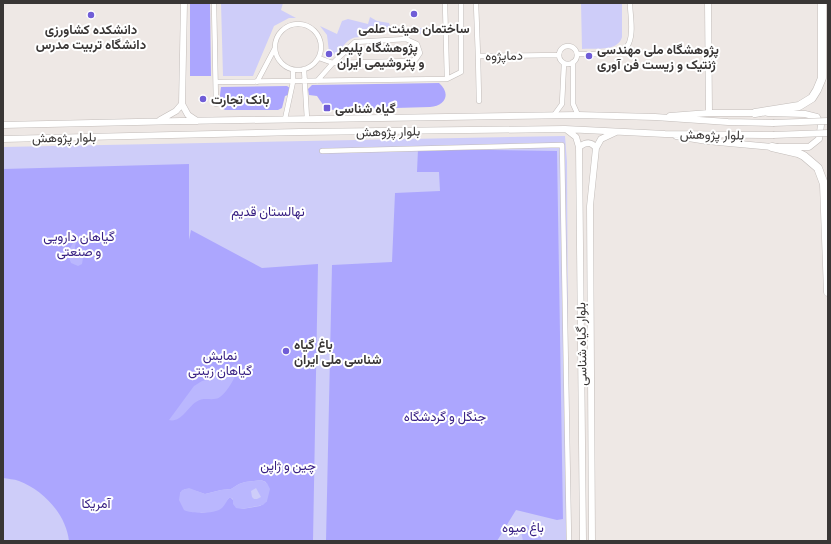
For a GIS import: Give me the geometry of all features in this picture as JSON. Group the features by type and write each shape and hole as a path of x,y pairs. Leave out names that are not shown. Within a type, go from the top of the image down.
{"highway":[{"path":"755,113 799,106 812,98 817,90 822,78 822,3"},
{"path":"772,147 798,153 818,168 824,184 828,292"}],"street":[{"path":"184,3 182,104 188,115 197,121"},
{"path":"214,3 216,104"},
{"path":"445,3 447,79"},
{"path":"216,82 447,79 461,72 461,3"},
{"name":"دماپژوه","path":"476,3 478,56 559,55"},
{"path":"577,54 614,53 624,50 629,44 631,35 630,3"},
{"path":"708,3 709,113"},
{"path":"300,23 314,29 319,35 322,43 322,50 319,58 314,64 304,69 293,70 286,67 280,62 276,55 276,40 279,33 285,27 300,23"},
{"path":"317,81 333,63 355,42 410,40 417,44 420,53 416,59 411,61 333,63 319,58"},
{"path":"554,115 562,104 564,63 559,55 561,49 568,46 575,48 577,54 577,57 573,62 573,104 578,115"},
{"path":"257,82 275,48"},
{"path":"478,56 479,101"},
{"path":"564,63 573,62"},
{"path":"304,69 307,119"},
{"path":"285,119 293,82 293,70"},
{"path":"158,121 176,112 182,104"},
{"path":"655,117 709,113 812,115 817,117 821,125 819,139 809,147 772,147 707,141 665,134"},
{"name":"بلوار پژوهش","path":"3,125 554,115 655,117 772,123 828,121"},
{"path":"565,129 576,137 579,147 589,142 596,148 601,138 620,131"},
{"name":"بلوار پژوهش","path":"3,139 300,132 565,129 665,134 773,135 828,133"},
{"path":"322,151 562,144 569,541"},
{"name":"بلوار گیاه شناسی","path":"579,147 583,541"},
{"name":"بلوار گیاه شناسی","path":"592,541 590,206 596,148"}],"green space":[{"path":"190,3 210,3 211,76 190,76"},
{"path":"221,3 283,3 281,10 296,18 289,18 274,26 253,76 223,76"},
{"path":"581,3 622,3 622,37 620,42 611,47 582,49"},
{"path":"370,17 377,21 389,23 391,28 435,28 440,30 440,35 368,30 361,37 356,37 348,41 337,53 333,55 329,52 327,35 320,26 337,34 342,21 348,19 368,24"},
{"path":"439,83 445,91 445,98 440,104 430,107 326,110 317,96 309,95 308,89 312,85"},
{"path":"287,86 290,88 288,95 285,96 282,108 278,110 225,110 220,103 221,87"},
{"name":"باغ گیاه‌ شناسی ملی ایران","path":"565,136 567,162 569,541 3,541 3,147"},
{"name":"جنگل و گردشگاه","path":"418,149 557,151 563,519 557,520 516,510 497,541 326,541 332,265 392,262 395,193 440,191 439,172 417,172"},
{"path":"189,164 189,240 191,230 262,268 318,264 313,541 69,541 63,522 52,504 45,497 28,485 13,479 3,478 3,169","holes":["261,480 266,482 267,501 260,506 242,509 230,497 217,509 201,513 180,493 185,489 205,494 231,489 245,482"]}],"shaded area":[{"path":"73,243 76,243 75,251 81,252 83,258 82,264 78,266 71,263 69,258 69,251"},
{"path":"236,364 238,367 234,379 229,388 220,397 199,400 177,419 169,420 194,386 202,381 214,378 226,369 231,369 233,365"},
{"path":"261,480 267,483 270,489 267,501 263,505 242,509 236,508 233,504 233,499 230,497 219,510 198,513 184,510 179,500 182,490 189,488 205,494 231,489 245,482","holes":["256,488 261,497 254,499 251,491"]},
{"path":"528,525 540,536 542,541 523,541 521,531 523,526"}],"place":[{"name":"ساختمان هیئت علمی","path":"414,14"},
{"name":"دانشکده کشاورزی دانشگاه تربیت مدرس","path":"91,15"},
{"name":"پژوهشگاه پلیمر و پتروشیمی ایران","path":"329,54"},
{"name":"پژوهشگاه ملی مهندسی ژنتیک و زیست فن آوری","path":"589,56"},
{"name":"بانک تجارت","path":"203,99"},
{"name":"گیاه شناسی","path":"327,108"},
{"name":"باغ گیاه‌ شناسی ملی ایران","path":"286,351"}],"park label":[{"name":"نهالستان قدیم","path":"268,211"},
{"name":"گیاهان دارویی و صنعتی","path":"79,244"},
{"name":"نمایش گیاهان زینتی","path":"220,362"},
{"name":"چین و ژاپن","path":"288,465"},
{"name":"آمریکا","path":"96,503"},
{"name":"باغ میوه","path":"523,527"}]}
